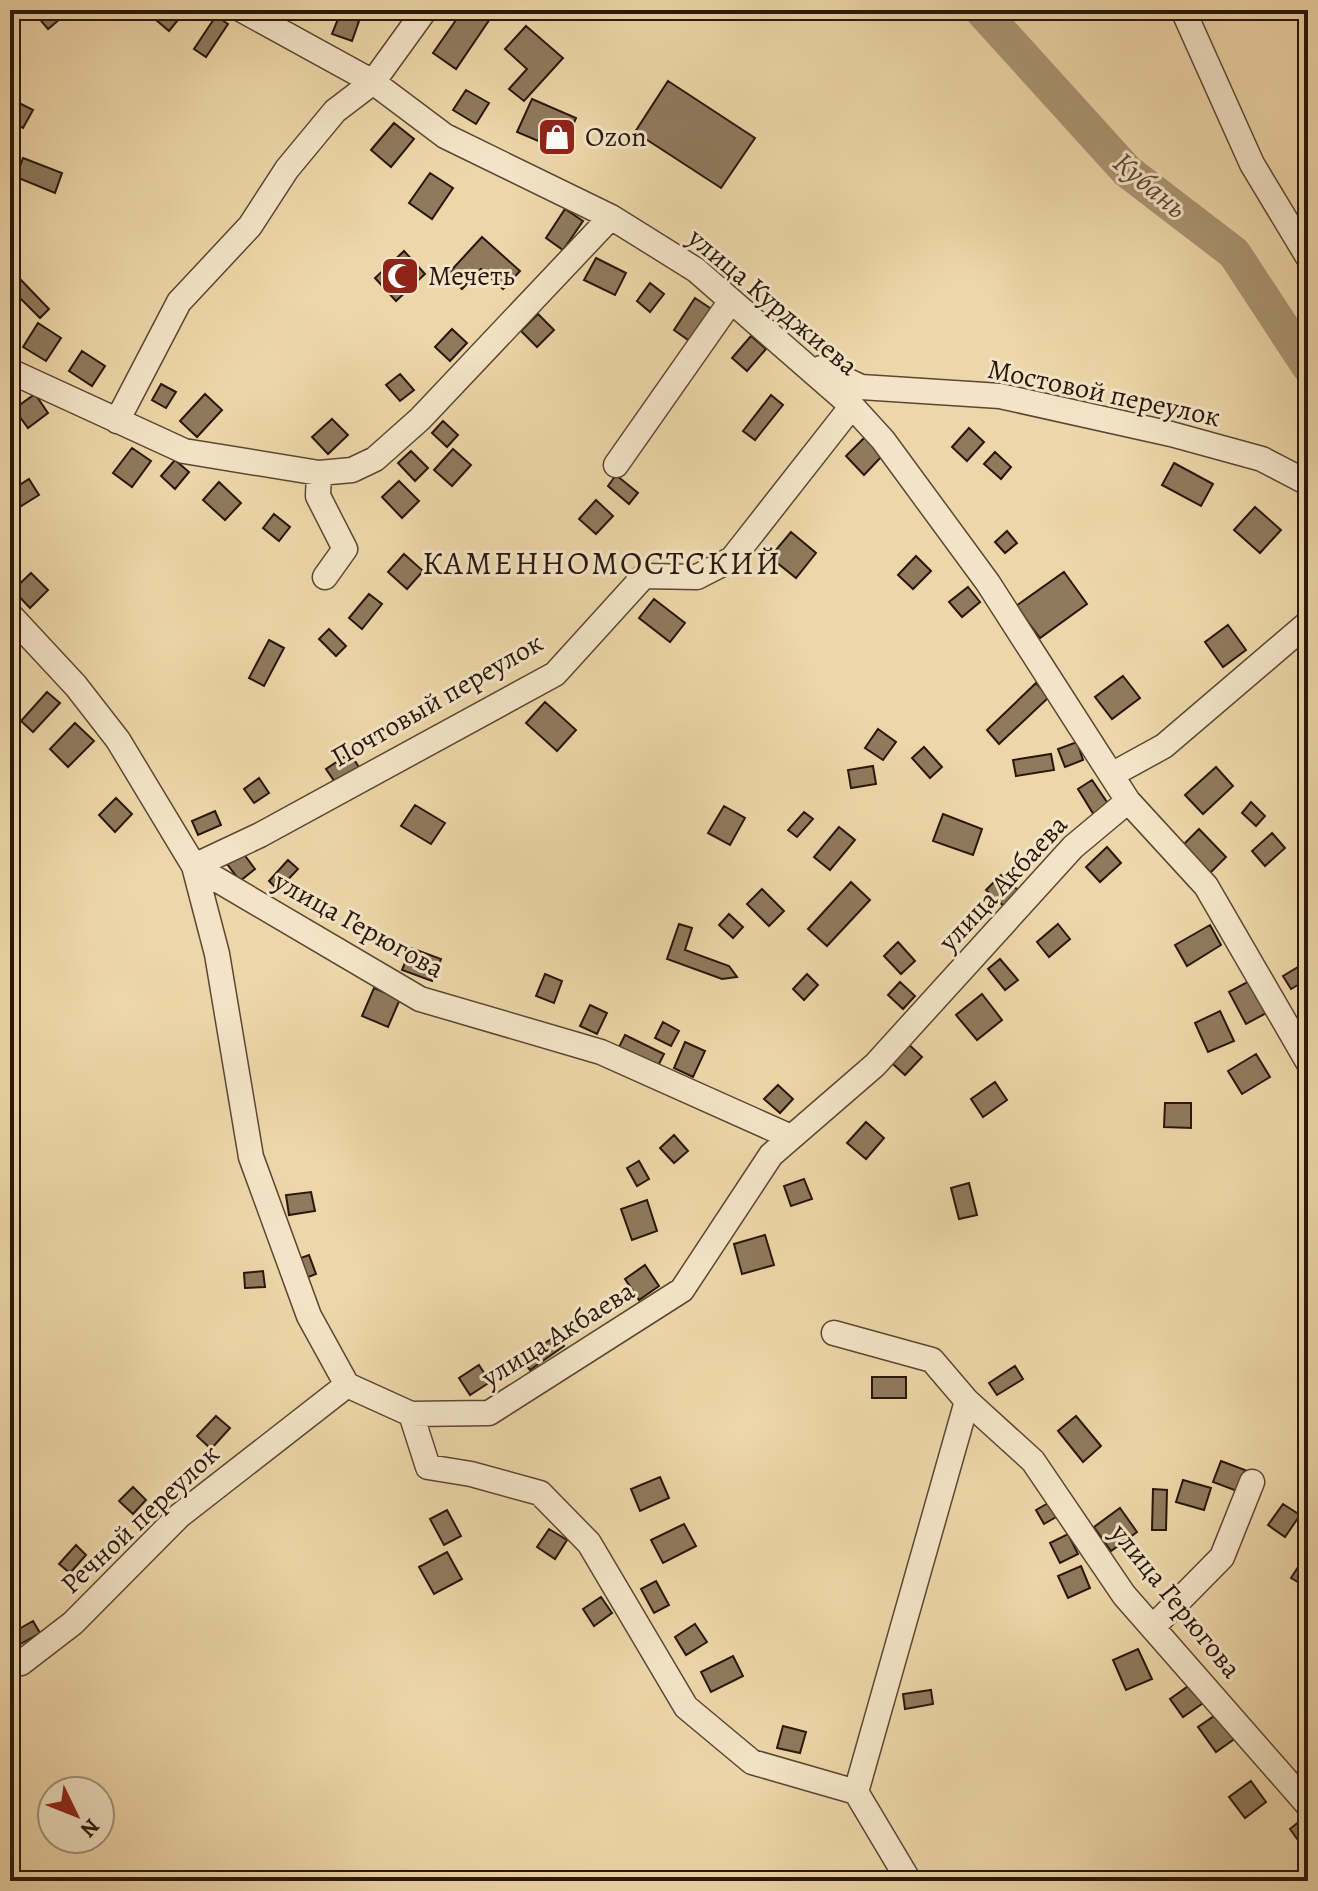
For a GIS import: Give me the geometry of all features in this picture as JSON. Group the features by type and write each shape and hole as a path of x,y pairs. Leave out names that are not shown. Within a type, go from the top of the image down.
{"street":[{"name":"улица Курджиева","path":"242,10 373,82 445,136 611,217 696,270 852,406 883,440 988,583 1128,801 1206,886 1308,1062"},
{"path":"117,421 179,302 250,226 287,169 335,111 373,82 425,10"},
{"path":"1179,13 1252,164 1308,257"},
{"path":"10,371 184,451 319,473 352,470 375,459 420,419 611,217"},
{"path":"616,465 731,301"},
{"name":"Мостовой переулок","path":"793,354 861,387 1000,396 1171,434 1262,459 1308,483"},
{"path":"883,440 873,425 884,405 907,392"},
{"name":"Почтовый переулок","path":"194,866 260,835 555,674 644,576 697,577 732,559 852,406"},
{"path":"319,473 318,496 345,549 325,577"},
{"name":"улица Герюгова","path":"10,615 76,686 118,740 194,866 420,999 601,1052 791,1137"},
{"path":"1113,774 1164,746 1308,623"},
{"name":"улица Акбаева","path":"347,1385 411,1414 489,1413 682,1290 771,1155 875,1065 1073,847 1128,801"},
{"path":"194,866 217,954 251,1157 309,1316 347,1385"},
{"name":"улица Герюгова","path":"834,1333 932,1360 967,1401 1033,1461 1124,1595 1308,1805"},
{"name":"Речной переулок","path":"10,1664 21,1663 73,1623 179,1516 347,1385"},
{"path":"856,1792 967,1401"},
{"path":"411,1414 428,1467 540,1493 589,1543 686,1707 752,1762 856,1792 909,1881"},
{"path":"1154,1626 1222,1557 1252,1482"}],"building":[{"path":"32,10 65,10 67,13 48,29"},
{"path":"162,10 186,10 169,31 155,19"},
{"path":"463,10 496,10 456,69 433,53"},
{"path":"340,14 359,21 352,41 332,34"},
{"path":"216,16 228,24 206,57 194,49"},
{"path":"526,26 563,58 524,101 509,89 527,69 505,49"},
{"path":"668,81 755,138 721,188 635,132"},
{"path":"466,90 489,103 476,124 453,110"},
{"path":"532,99 576,118 562,151 517,132"},
{"path":"13,100 33,110 23,128 10,121"},
{"path":"394,123 414,139 391,167 371,150"},
{"path":"23,158 62,173 55,193 16,177"},
{"path":"430,173 453,188 432,219 409,203"},
{"path":"565,209 583,221 563,250 546,238"},
{"path":"482,237 520,271 503,289 481,269 462,289 447,275"},
{"name":"Мечеть","path":"404,251 425,274 396,301 375,278"},
{"path":"596,258 626,273 615,295 584,280"},
{"path":"21,280 49,309 40,318 11,289"},
{"path":"650,283 664,294 650,312 637,301"},
{"path":"695,298 713,310 691,342 674,330"},
{"path":"538,314 554,330 537,347 521,331"},
{"path":"38,323 61,338 46,361 23,347"},
{"path":"452,329 467,343 450,361 435,347"},
{"path":"751,336 766,349 747,371 732,358"},
{"path":"82,351 105,366 92,386 69,371"},
{"path":"400,374 414,390 400,401 386,385"},
{"path":"161,384 176,392 166,408 152,400"},
{"path":"35,394 48,413 28,428 14,409"},
{"path":"205,394 222,410 197,437 180,421"},
{"path":"771,395 783,405 755,440 743,431"},
{"path":"332,419 348,435 328,454 312,437"},
{"path":"443,421 458,435 447,447 432,433"},
{"path":"969,428 984,442 967,461 952,447"},
{"path":"865,437 883,455 864,475 846,456"},
{"path":"132,448 151,461 132,487 113,473"},
{"path":"453,449 471,465 452,486 434,470"},
{"path":"411,451 428,468 415,481 398,463"},
{"path":"995,452 1011,467 1001,479 984,464"},
{"path":"175,460 189,472 175,489 161,476"},
{"path":"1174,463 1213,484 1201,506 1162,485"},
{"path":"616,475 638,493 629,504 608,486"},
{"path":"29,479 39,495 10,513 10,491"},
{"path":"399,481 419,501 402,518 382,497"},
{"path":"219,482 241,503 225,520 203,500"},
{"path":"596,500 613,516 596,534 579,519"},
{"path":"1255,507 1281,530 1260,553 1234,530"},
{"path":"274,514 290,527 279,541 263,528"},
{"path":"1007,531 1017,543 1005,553 995,542"},
{"path":"791,532 816,553 796,578 770,557"},
{"path":"404,554 423,571 407,589 388,572"},
{"path":"916,556 931,571 913,589 898,575"},
{"path":"1064,572 1087,604 1040,638 1016,606"},
{"path":"31,573 48,590 30,608 13,590"},
{"path":"968,587 980,602 962,617 949,602"},
{"path":"369,594 382,604 362,629 349,618"},
{"path":"654,599 685,623 670,642 639,618"},
{"path":"1228,625 1246,650 1223,667 1205,642"},
{"path":"329,629 346,646 336,656 319,639"},
{"path":"269,640 284,648 264,686 249,678"},
{"path":"1123,676 1140,698 1112,719 1095,697"},
{"path":"1036,683 1049,697 999,744 987,730"},
{"path":"47,692 60,703 33,732 21,721"},
{"path":"545,702 576,730 557,751 526,723"},
{"path":"75,723 94,741 68,767 50,749"},
{"path":"878,729 896,742 883,760 865,748"},
{"path":"1077,742 1083,760 1065,767 1058,749"},
{"path":"924,747 942,767 930,778 912,758"},
{"path":"350,753 360,769 337,785 326,769"},
{"path":"1051,754 1054,770 1016,776 1013,760"},
{"path":"873,766 876,784 851,788 848,770"},
{"path":"1216,767 1233,786 1203,814 1185,795"},
{"path":"259,778 269,793 254,803 244,789"},
{"path":"1092,780 1109,805 1094,815 1078,789"},
{"path":"116,798 132,814 115,832 99,815"},
{"path":"1251,802 1265,816 1256,826 1242,813"},
{"path":"415,805 445,823 431,844 401,826"},
{"path":"724,806 745,818 730,845 708,833"},
{"path":"215,811 221,825 198,835 192,821"},
{"path":"804,812 813,819 797,837 788,830"},
{"path":"943,814 982,829 973,855 933,841"},
{"path":"839,827 855,840 830,870 814,857"},
{"path":"1199,829 1226,857 1210,873 1183,845"},
{"path":"1272,833 1285,848 1265,866 1252,851"},
{"path":"1107,847 1121,863 1100,882 1086,867"},
{"path":"243,853 255,869 240,881 227,864"},
{"path":"288,860 298,869 278,890 269,881"},
{"path":"1001,875 1020,892 1006,908 986,890"},
{"path":"851,882 870,900 827,946 808,929"},
{"path":"762,889 784,911 769,926 747,904"},
{"path":"729,914 743,927 733,938 719,925"},
{"path":"679,924 692,928 685,950 729,966 737,977 722,979 667,959"},
{"path":"1058,924 1070,939 1049,957 1037,942"},
{"path":"1210,925 1221,945 1187,966 1175,945"},
{"path":"898,942 915,961 901,974 884,956"},
{"path":"411,948 441,959 432,981 402,970"},
{"path":"1000,959 1018,980 1005,990 988,969"},
{"path":"1308,961 1308,979 1291,989 1283,976"},
{"path":"545,974 562,981 554,1003 536,996"},
{"path":"807,974 818,985 804,1000 793,989"},
{"path":"1253,979 1270,1011 1246,1024 1229,992"},
{"path":"900,982 915,996 903,1009 888,995"},
{"path":"374,988 400,999 388,1027 362,1016"},
{"path":"982,994 1002,1020 977,1040 956,1015"},
{"path":"590,1005 607,1013 597,1034 580,1026"},
{"path":"1220,1011 1234,1041 1208,1052 1195,1023"},
{"path":"663,1022 679,1031 671,1046 655,1038"},
{"path":"625,1035 664,1054 658,1066 619,1047"},
{"path":"901,1037 922,1057 905,1075 884,1056"},
{"path":"685,1042 705,1051 693,1077 674,1068"},
{"path":"1256,1054 1270,1077 1242,1094 1228,1071"},
{"path":"995,1082 1007,1100 983,1117 971,1099"},
{"path":"778,1085 793,1099 780,1113 764,1099"},
{"path":"1165,1103 1191,1103 1191,1128 1164,1127"},
{"path":"866,1122 884,1138 866,1159 847,1143"},
{"path":"674,1135 688,1151 674,1163 660,1148"},
{"path":"639,1161 649,1179 637,1186 627,1168"},
{"path":"804,1179 812,1199 791,1206 784,1186"},
{"path":"969,1183 977,1215 959,1219 951,1188"},
{"path":"311,1192 315,1211 289,1215 286,1195"},
{"path":"647,1200 657,1231 632,1240 621,1209"},
{"path":"765,1235 774,1265 742,1274 734,1244"},
{"path":"309,1255 316,1274 306,1278 298,1259"},
{"path":"645,1265 659,1286 639,1300 625,1279"},
{"path":"263,1271 265,1287 245,1288 244,1273"},
{"path":"557,1335 564,1346 530,1370 522,1359"},
{"path":"479,1365 490,1382 470,1395 459,1378"},
{"path":"1015,1366 1023,1379 997,1395 989,1383"},
{"path":"872,1377 906,1377 906,1398 872,1398"},
{"path":"216,1416 230,1428 211,1449 197,1436"},
{"path":"1076,1416 1101,1446 1083,1462 1058,1431"},
{"path":"1221,1461 1245,1470 1237,1491 1213,1482"},
{"path":"660,1477 669,1498 640,1511 631,1489"},
{"path":"1183,1480 1211,1488 1204,1510 1176,1502"},
{"path":"133,1487 146,1500 133,1514 119,1501"},
{"path":"1153,1489 1167,1490 1166,1530 1152,1530"},
{"path":"1050,1502 1058,1516 1044,1524 1036,1510"},
{"path":"1283,1504 1300,1515 1285,1537 1268,1525"},
{"path":"1120,1508 1137,1532 1111,1551 1094,1527"},
{"path":"447,1510 461,1536 444,1545 430,1519"},
{"path":"684,1524 696,1546 663,1563 651,1540"},
{"path":"549,1529 567,1540 555,1559 537,1547"},
{"path":"1068,1534 1078,1554 1060,1563 1050,1543"},
{"path":"76,1545 86,1555 70,1573 59,1564"},
{"path":"447,1552 462,1579 434,1594 419,1567"},
{"path":"1300,1564 1308,1569 1308,1588 1291,1578"},
{"path":"1081,1566 1090,1588 1068,1598 1058,1576"},
{"path":"656,1581 669,1605 654,1613 641,1589"},
{"path":"601,1597 612,1613 594,1626 583,1609"},
{"path":"33,1621 40,1633 17,1646 10,1634"},
{"path":"695,1624 707,1642 686,1655 675,1637"},
{"path":"1138,1649 1152,1679 1126,1690 1113,1660"},
{"path":"733,1656 743,1676 711,1692 701,1672"},
{"path":"1194,1682 1206,1701 1183,1717 1170,1699"},
{"path":"931,1690 933,1704 905,1709 903,1694"},
{"path":"1223,1710 1240,1735 1216,1752 1198,1727"},
{"path":"783,1726 806,1732 800,1753 777,1748"},
{"path":"1251,1781 1266,1802 1245,1818 1229,1797"},
{"path":"1305,1817 1308,1842 1302,1846 1290,1829"}],"waterway":[{"name":"Кубань","path":"981,10 1127,171 1234,253 1308,366"}],"place":[{"name":"Ozon","path":"557,137"},
{"name":"Мечеть","path":"400,276"}],"district":[{"name":"КАМЕННОМОСТСКИЙ","path":"602,563"}]}
